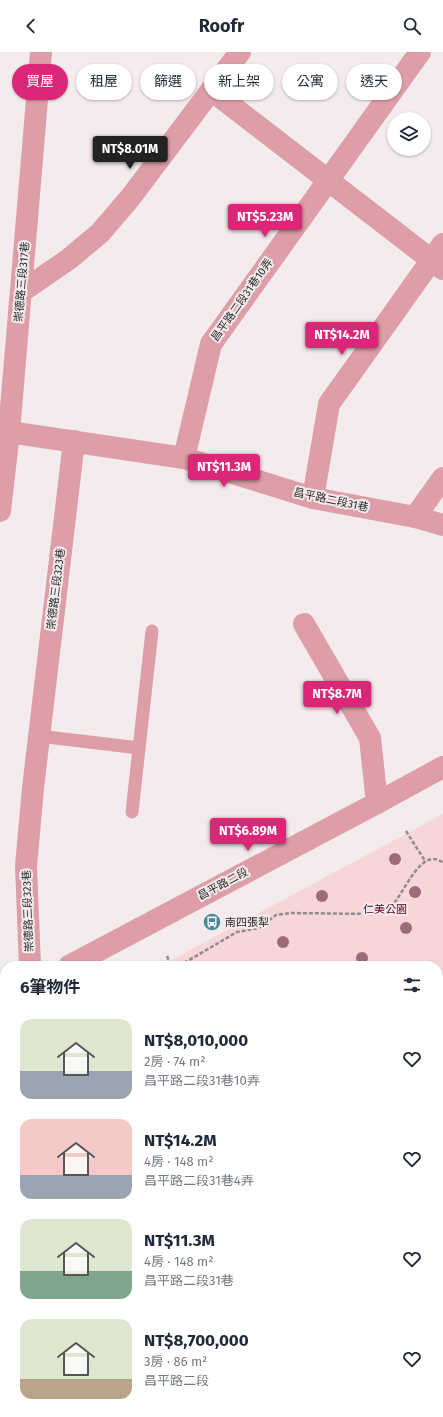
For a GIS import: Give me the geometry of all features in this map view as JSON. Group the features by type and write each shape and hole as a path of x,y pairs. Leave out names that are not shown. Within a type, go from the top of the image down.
{"street":[{"name":"崇德路三段317巷","path":"0,511 9,432 41,52"},
{"path":"231,64 240,52"},
{"name":"昌平路二段31巷10弄","path":"184,458 211,344 420,52"},
{"path":"21,292 69,259 100,233 130,198 204,99"},
{"path":"224,100 327,181 439,258 329,404 313,498"},
{"name":"昌平路二段31巷","path":"9,432 184,458 313,498 415,517 443,525"},
{"name":"崇德路三段323巷","path":"30,961 26,866 39,736 74,441"},
{"path":"415,517 443,478"},
{"path":"304,624 370,738 378,803"},
{"name":"昌平路二段","path":"78,961 378,803 443,767"}],"lane":[{"path":"132,812 152,631"},
{"path":"39,736 139,748"}],"path":[{"path":"406,831 425,861"},
{"path":"188,961 237,932 259,928 276,915 290,913 385,913 398,899 416,869 425,861 434,858 443,862"},
{"path":"167,956 169,961"}],"green space":[{"name":"仁美公園","path":"443,814 443,961 170,961"}],"place":[{"name":"南四張犁","path":"212,922"}]}
